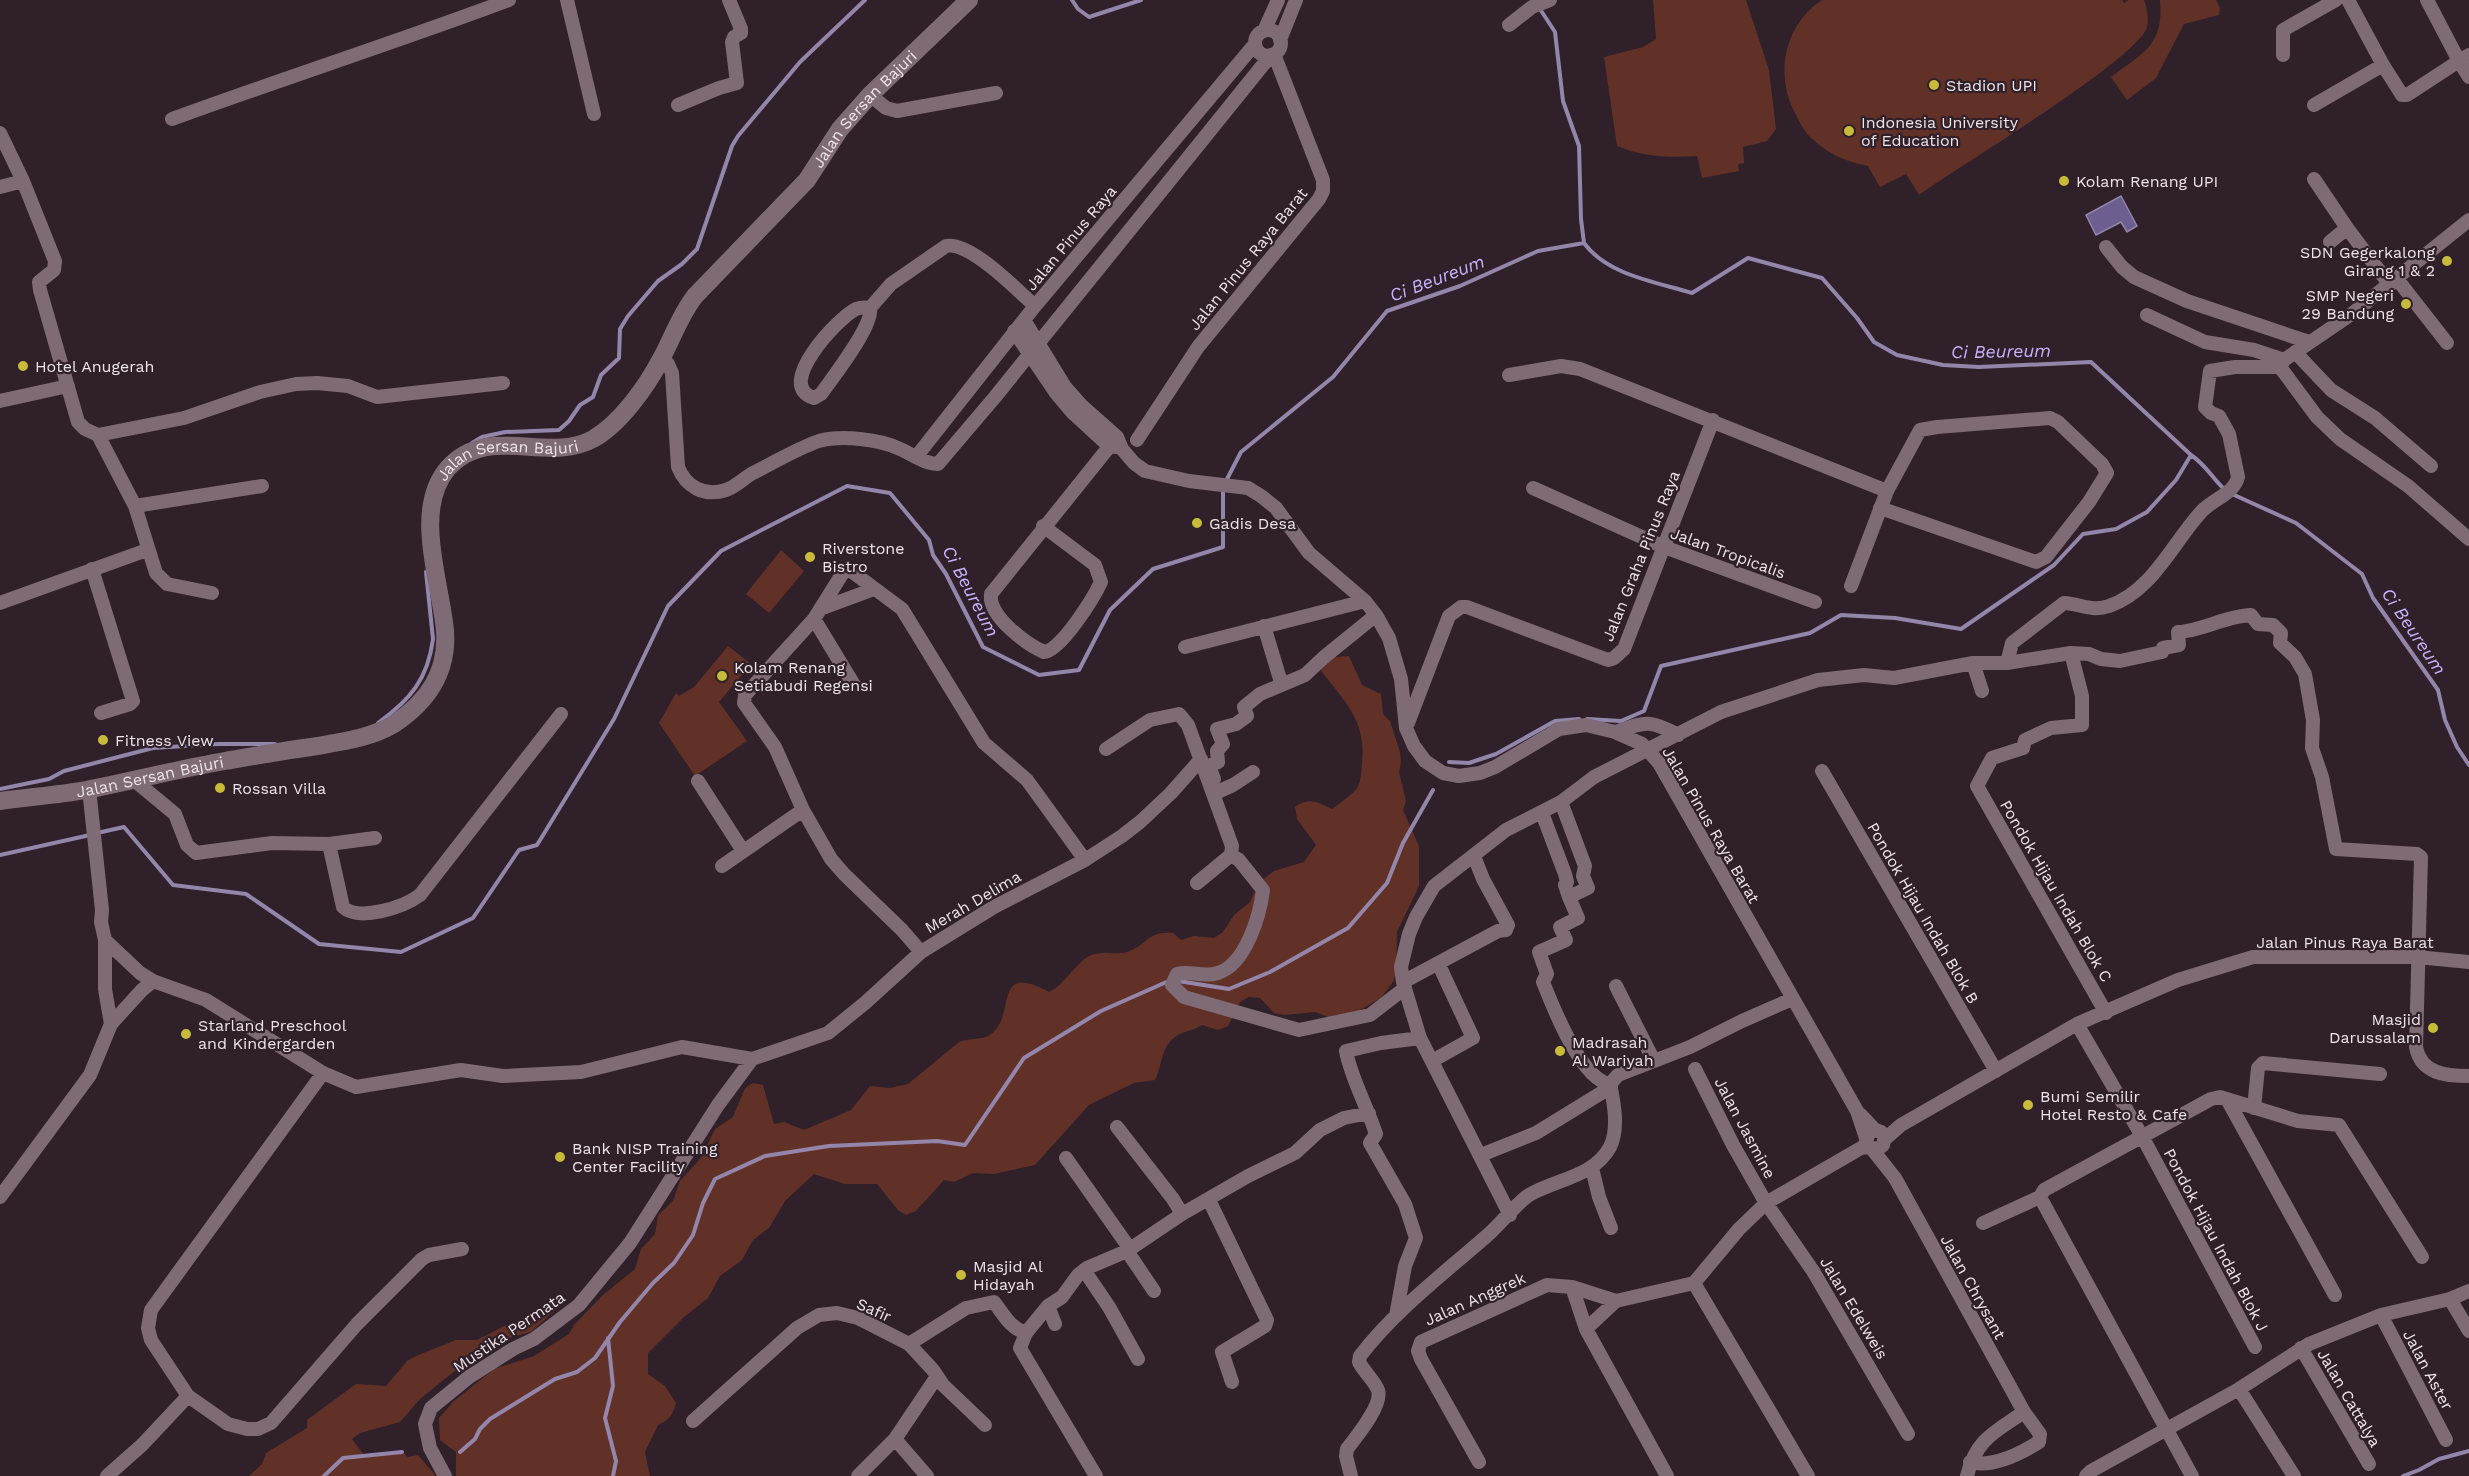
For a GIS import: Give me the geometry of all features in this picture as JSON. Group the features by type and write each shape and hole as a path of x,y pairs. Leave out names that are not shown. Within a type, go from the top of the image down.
{"main road":[{"name":"Jalan Sersan Bajuri","path":"0,801 86,790 171,770 361,738 392,725 417,706 427,697 439,672 446,646 443,611 436,582 430,532 435,491 448,469 467,453 488,446 575,447 594,439 621,415 648,381 688,306 711,278 807,180 840,129 870,95 969,0"}],"street":[{"path":"172,119 273,82 391,44 509,0"},
{"path":"567,0 594,114"},
{"path":"678,105 736,83 732,42 734,37 741,33 741,29 729,0"},
{"name":"Jalan Pinus Raya","path":"916,458 1014,331 1255,44 1257,36 1264,31 1278,0"},
{"path":"662,358 672,373 678,467 685,480 700,491 726,490 808,445 823,440 849,438 898,447 916,458 936,465 942,461 1154,199 1280,48 1280,40 1296,0"},
{"path":"1509,25 1531,3 1550,0"},
{"path":"2283,55 2283,30 2336,0"},
{"path":"2348,0 2400,94 2405,96 2464,58"},
{"path":"2427,0 2464,58 2469,77"},
{"path":"1264,31 1274,32 1280,40"},
{"path":"1255,44 1262,54 1273,55"},
{"name":"Jalan Pinus Raya Barat","path":"1137,440 1198,347 1319,199 1323,190 1323,180 1273,55"},
{"path":"2314,105 2383,65"},
{"path":"870,95 886,108 897,111 996,93"},
{"path":"0,133 23,181 55,261 54,270 39,282 40,290 78,422 85,429 98,435 184,418 260,392 296,384 317,383 348,386 378,397 503,383"},
{"path":"1174,141 1191,154"},
{"path":"2314,179 2348,228 2447,343"},
{"path":"0,187 23,181"},
{"path":"1137,185 1154,199"},
{"path":"2007,663 2010,645 2064,603 2090,610 2101,608 2122,600 2142,586 2204,508 2222,497 2236,483 2238,477 2229,434 2218,416 2205,407 2207,375 2210,371 2286,360 2353,313 2469,220"},
{"path":"2330,242 2348,228"},
{"path":"870,308 872,314 867,329 821,394 814,398 807,396 799,384 800,374 806,363 842,320 856,309 870,308 891,284 943,247 950,245 980,258 1035,306"},
{"path":"2106,246 2122,267 2134,277 2187,301 2309,342"},
{"path":"1045,295 1064,310"},
{"path":"2147,315 2205,342 2254,350 2286,360 2375,418 2431,466"},
{"name":"Jalan Pinus Raya Barat","path":"1024,320 1033,348"},
{"name":"Jalan Pinus Raya Barat","path":"1014,331 1033,348 1116,444 1145,471 1189,481 1248,488 1276,508 1309,553 1365,601 1376,615 1389,638 1398,664 1406,728 1413,746 1425,761 1443,773 1459,776 1480,773 1495,767 1560,729 1586,725 1615,732 1642,744 1659,763 1873,1141"},
{"path":"2286,360 2317,417 2340,439 2408,486 2469,539"},
{"path":"1509,375 1561,366 1580,369 1887,490"},
{"path":"0,401 68,386"},
{"path":"1851,586 1880,508 1887,490 1920,430 2050,418 2058,422 2102,464 2107,473 2089,502 2046,556 2036,562 1880,508"},
{"name":"Jalan Graha Pinus Raya","path":"1406,728 1449,616 1454,611 1467,607 1611,660 1624,649 1713,420"},
{"path":"98,435 135,506 156,573 167,584 212,593"},
{"path":"1043,526 1095,566 1101,582 1075,623 1055,648 1044,652 999,617 990,602 991,594 1043,526 1116,444"},
{"path":"135,506 262,486"},
{"name":"Jalan Tropicalis","path":"1533,488 1664,547 1815,602"},
{"path":"0,603 147,550"},
{"path":"92,569 133,701 100,713"},
{"path":"921,952 902,930 831,860 803,810 775,747 749,712 744,699 745,694 817,614 846,570 851,571 902,609 984,744 1027,780 1085,860"},
{"path":"817,614 874,589"},
{"path":"1185,647 1365,601"},
{"path":"817,614 854,685"},
{"path":"1510,1215 1420,1038 1404,985 1401,968 1409,934 1434,886 1506,830 1561,802 1594,777 1721,712 1818,680 1864,675 1894,678 1973,663 2007,663 2072,654 2089,654 2102,659 2120,661 2162,652 2163,648 2179,645 2178,632 2248,614 2258,624 2269,624 2277,628 2281,633 2280,643 2295,657 2305,674 2313,720 2312,748 2322,777 2336,849 2417,854 2421,857 2417,957 2416,1047 2418,1058 2422,1064 2433,1071 2447,1076 2469,1076"},
{"path":"1215,793 1209,766 1218,762 1217,751 1223,744 1217,729 1236,724 1247,716 1244,707 1260,694 1305,675 1376,615"},
{"path":"1264,626 1280,679"},
{"name":"Pondok Hijau Indah Blok C","path":"2072,654 2082,696 2082,725 2051,728 2025,740 2022,748 1992,758 1977,786 2106,1013"},
{"path":"1973,663 1983,691"},
{"path":"329,844 343,907 351,913 368,913 411,901 420,895 561,714"},
{"path":"1106,749 1150,720 1179,714 1188,725 1215,793 1232,846 1231,855 1197,883"},
{"path":"1615,732 1643,722 1660,726 1678,735"},
{"name":"Merah Delima","path":"752,1059 828,1033 921,952 994,907 1085,860 1140,822 1201,759"},
{"name":"Pondok Hijau Indah Blok B","path":"1821,771 1996,1071"},
{"path":"1215,793 1253,772"},
{"path":"134,780 175,814 186,845 196,853 272,843 329,844 375,838"},
{"path":"698,781 743,851"},
{"path":"86,790 95,888 105,940 105,989 111,1024"},
{"path":"1561,802 1585,866 1583,876 1588,888 1569,897"},
{"path":"722,866 803,810"},
{"path":"1542,813 1565,874 1567,882 1565,885 1578,918 1560,927 1566,940 1564,942 1539,952 1547,974 1543,982 1559,1020 1584,1065 1603,1083 1610,1085"},
{"path":"1231,855 1239,860 1263,890 1248,941 1241,954 1220,973 1202,975 1186,971 1175,979 1184,997 1299,1030 1370,1015 1404,985 1438,963 1498,931 1506,930 1508,925 1483,879 1474,856"},
{"path":"105,940 140,973 153,981 206,1000 323,1073 362,1088 461,1070 503,1076 581,1072 682,1047 752,1059"},
{"name":"Jalan Pinus Raya Barat","path":"1694,1283 1739,1229 1766,1203 2077,1024 2178,980 2253,957 2417,957 2469,962"},
{"path":"1432,1061 1473,1038 1438,963"},
{"path":"0,1197 90,1075 111,1024 153,981"},
{"path":"1616,986 1654,1061"},
{"path":"1481,1155 1551,1125 1610,1085 1618,1075 1690,1047 1792,999"},
{"name":"Pondok Hijau Indah Blok J","path":"2077,1024 2143,1137 2255,1347"},
{"path":"1396,1316 1406,1266 1416,1238 1405,1204 1370,1143 1376,1134 1370,1113 1348,1064 1346,1051 1381,1042 1420,1038"},
{"name":"Mustika Permata","path":"445,1476 430,1448 425,1424 431,1408 469,1377 513,1349 534,1339 579,1305 630,1243 718,1106 752,1059"},
{"path":"2254,1108 2258,1068 2263,1063 2380,1074"},
{"name":"Jalan Jasmine","path":"1695,1069 1766,1203"},
{"path":"323,1073 151,1310 148,1328 151,1340 188,1396 228,1424 247,1429 258,1429 271,1423 357,1324 422,1258 462,1249"},
{"path":"1351,1476 1346,1456 1347,1449 1376,1405 1379,1396 1377,1388 1359,1362 1360,1356 1396,1316 1510,1215 1528,1196 1592,1167 1610,1148 1614,1135 1615,1113 1610,1085"},
{"path":"1983,1223 2040,1197 2044,1190 2211,1099 2227,1099 2298,1121 2339,1125 2422,1257"},
{"path":"2227,1099 2335,1295"},
{"path":"1096,1476 1020,1348 1026,1333 1048,1306 1062,1297 1077,1275 1084,1270 1128,1250 1182,1214 1248,1176 1295,1153 1320,1130 1344,1118 1370,1113"},
{"path":"1117,1126 1173,1198 1182,1214"},
{"name":"Jalan Chrysant","path":"1873,1141 2024,1412 2040,1434 2039,1442 2027,1450 1981,1465 1970,1462"},
{"path":"1066,1158 1154,1291"},
{"path":"1592,1167 1599,1197 1611,1228"},
{"path":"2040,1197 2192,1476"},
{"path":"1209,1200 1267,1320 1265,1326 1222,1352 1232,1382"},
{"name":"Jalan Edelweis","path":"1766,1203 1813,1271 1908,1434"},
{"path":"1084,1270 1109,1307 1138,1359"},
{"path":"1586,1329 1616,1301 1694,1283 1808,1476"},
{"name":"Jalan Anggrek","path":"1479,1462 1421,1359 1418,1351 1421,1341 1547,1285 1572,1287"},
{"path":"1572,1287 1616,1301"},
{"path":"1572,1287 1586,1329 1667,1476"},
{"path":"2086,1476 2166,1428 2239,1389 2301,1348 2380,1316 2450,1299 2469,1291"},
{"path":"2450,1299 2469,1331"},
{"path":"909,1344 959,1312 983,1303 994,1302 1017,1330 1026,1333"},
{"path":"1048,1306 1055,1324"},
{"name":"Safir","path":"693,1421 797,1328 819,1315 837,1313 858,1318 909,1344 933,1370 936,1378 986,1425"},
{"name":"Jalan Aster","path":"2380,1316 2446,1440"},
{"name":"Jalan Cattalya","path":"2301,1348 2369,1464"},
{"path":"858,1476 896,1439 936,1378"},
{"path":"2239,1389 2294,1476"},
{"path":"107,1476 142,1445 188,1396"},
{"path":"1967,1476 1970,1462 1980,1444 2024,1412"},
{"path":"896,1439 927,1476"}],"shaded area":[{"path":"1653,0 1746,0 1769,70 1776,129 1767,141 1743,147 1744,163 1738,164 1739,171 1702,178 1697,156 1657,156 1617,146 1604,57 1643,47 1656,39"},
{"name":"Stadion UPI","path":"1822,0 2122,0 2124,3 2129,0 2144,0 2148,21 2147,27 2136,42 2113,63 2044,113 1919,195 1906,174 1880,187 1868,166 1842,159 1829,152 1808,135 1796,115 1785,84 1786,52 1799,23"},
{"path":"2160,0 2216,0 2220,8 2219,15 2184,24 2156,78 2127,100 2111,77 2142,54 2155,38 2159,28"},
{"path":"2121,196 2137,226 2127,232 2121,222 2096,235 2086,215"},
{"path":"781,550 804,571 769,613 746,594"},
{"path":"728,646 751,664 719,702 747,741 695,776 659,723 676,693 679,696 694,687"},
{"path":"1349,656 1362,685 1381,694 1383,714 1390,721 1400,752 1399,772 1406,801 1403,810 1419,846 1419,886 1397,932 1396,973 1393,982 1381,998 1344,1019 1334,1019 1315,1012 1284,1015 1274,1013 1260,998 1249,997 1240,1002 1228,1026 1218,1030 1202,1025 1175,1037 1164,1051 1155,1080 1134,1083 1089,1105 1035,1165 994,1174 973,1173 954,1182 944,1180 916,1211 906,1215 898,1210 877,1184 845,1184 814,1174 785,1201 769,1228 753,1240 742,1260 720,1276 708,1298 684,1317 648,1353 648,1374 665,1386 676,1403 670,1417 658,1425 645,1452 650,1476 456,1476 456,1452 440,1440 439,1418 453,1402 494,1369 534,1356 569,1334 574,1325 603,1295 635,1269 641,1249 655,1234 658,1215 673,1201 680,1181 701,1158 715,1129 733,1117 745,1088 753,1083 763,1085 774,1124 784,1122 804,1130 851,1110 870,1086 890,1088 908,1084 959,1042 990,1035 998,1026 1003,1015 1008,994 1012,987 1019,983 1031,984 1049,992 1060,985 1081,962 1091,955 1127,952 1157,934 1173,933 1181,940 1194,936 1214,938 1223,932 1234,915 1250,902 1259,883 1274,871 1304,862 1316,845 1297,819 1295,807 1309,801 1332,809 1355,791 1361,779 1363,747 1357,722 1319,668 1323,658"},
{"path":"551,1303 562,1304 531,1332 501,1340 451,1374 420,1399 400,1422 360,1433 352,1439 364,1455 392,1455 402,1452 408,1457 418,1455 436,1476 249,1476 262,1464 266,1453 307,1428 307,1420 356,1384 386,1386 407,1361 416,1356 456,1340 477,1340 506,1325 527,1324"}],"waterway":[{"path":"472,443 482,437 505,432 559,430 569,421 580,405 593,397 601,375 619,358 620,329 628,316 658,281 682,264 697,249 732,146 738,136 800,62 865,0"},
{"path":"1072,0 1078,9 1089,17 1141,0"},
{"path":"1540,9 1555,32 1563,101 1579,146 1584,243"},
{"name":"Ci Beureum","path":"1226,481 1241,452 1333,377 1387,311 1460,286 1538,251 1584,243 1594,254 1619,270 1692,293 1748,258 1822,278 1857,318 1874,342 1897,355 1943,365 1979,367 2091,362 2191,455"},
{"name":"Ci Beureum","path":"1587,719 1621,721 1644,711 1661,666 1810,633 1841,615 1895,618 1961,629 2054,565 2083,534 2116,529 2147,512 2176,480 2191,455 2225,490"},
{"name":"Ci Beureum","path":"97,833 124,827 173,885 246,894 319,944 401,952 473,918 519,850 537,845 614,719 668,606 721,551 847,486 890,493 929,540 933,555 946,574 983,647 1039,675 1079,670 1110,610 1153,569 1223,547 1223,488"},
{"name":"Ci Beureum","path":"2232,494 2296,523 2362,574 2373,598 2438,690 2445,720 2457,747 2469,765"},
{"path":"378,723 408,697 427,666 433,639 426,572"},
{"name":"Ci Beureum","path":"1449,762 1469,763 1496,754 1555,721 1579,719"},
{"path":"0,789 49,779 64,771 153,748 218,744 275,744"},
{"path":"1178,981 1229,989 1270,972 1348,928 1387,883 1403,843 1433,790"},
{"name":"Ci Beureum","path":"0,855 90,835"},
{"path":"460,1452 475,1439 480,1429 490,1419 555,1379 577,1372 595,1358 620,1322 653,1283 674,1263 693,1235 703,1203 715,1179 765,1156 829,1146 937,1141 965,1145 1024,1058 1101,1011 1171,980"},
{"path":"608,1338 613,1386 605,1418 616,1461 613,1476"},
{"path":"2403,1476 2439,1459 2469,1451"},
{"path":"324,1476 343,1458 402,1452"}],"place":[{"name":"Stadion UPI","path":"1934,85"},
{"name":"Indonesia University of Education","path":"1849,131"},
{"name":"Kolam Renang UPI","path":"2064,181"},
{"name":"SDN Gegerkalong Girang 1 & 2","path":"2447,261"},
{"name":"SMP Negeri 29 Bandung","path":"2406,304"},
{"name":"Hotel Anugerah","path":"23,366"},
{"name":"Gadis Desa","path":"1197,523"},
{"name":"Riverstone Bistro","path":"810,557"},
{"name":"Kolam Renang Setiabudi Regensi","path":"722,676"},
{"name":"Fitness View","path":"103,740"},
{"name":"Rossan Villa","path":"220,788"},
{"name":"Masjid Darussalam","path":"2433,1028"},
{"name":"Starland Preschool and Kindergarden","path":"186,1034"},
{"name":"Madrasah Al Wariyah","path":"1560,1051"},
{"name":"Bumi Semilir Hotel Resto & Cafe","path":"2028,1105"},
{"name":"Bank NISP Training Center Facility","path":"560,1157"},
{"name":"Masjid Al Hidayah","path":"961,1275"}]}
